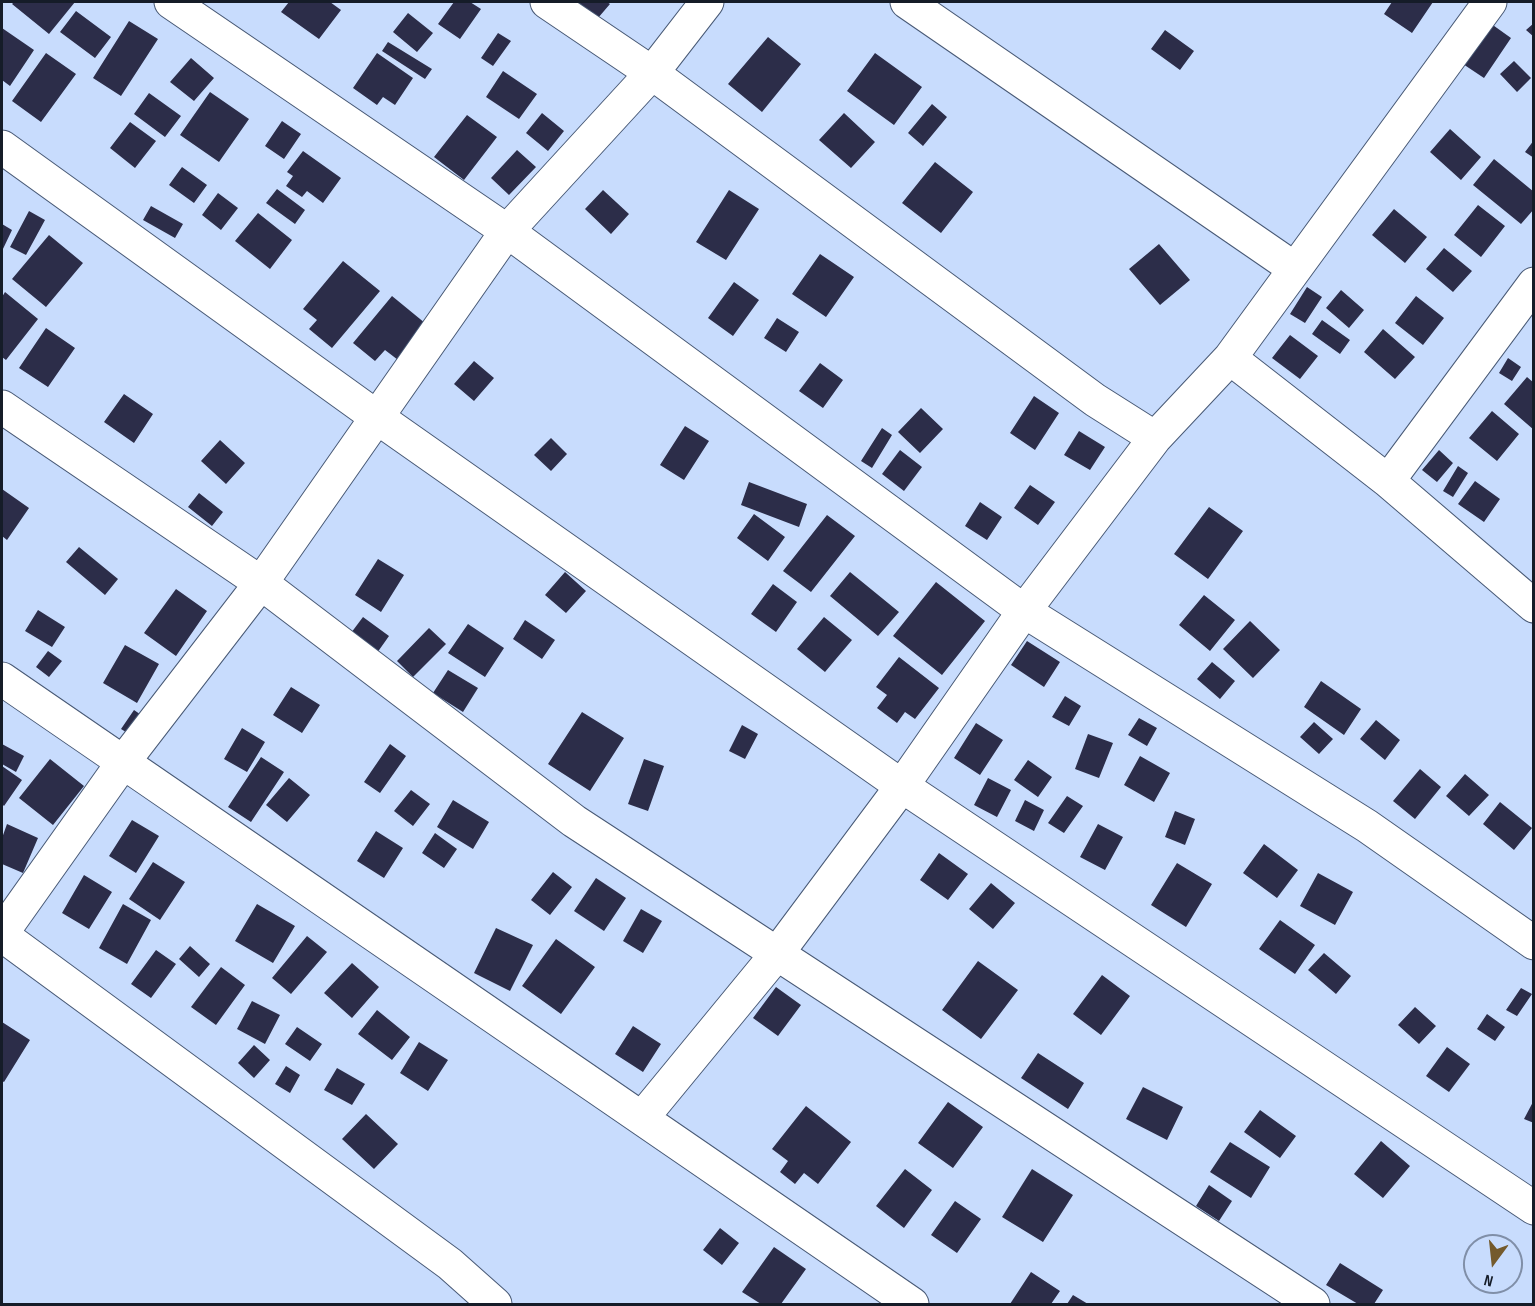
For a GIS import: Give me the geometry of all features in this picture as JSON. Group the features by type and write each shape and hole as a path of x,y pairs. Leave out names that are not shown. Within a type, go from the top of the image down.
{"street":[{"path":"171,2 507,231 1024,611 1367,826 1533,943"},
{"path":"547,2 652,73 1095,400 1155,438"},
{"path":"495,1304 450,1264 2,934 124,761 261,583 507,231 652,73 707,2"},
{"path":"907,2 1295,269"},
{"path":"642,1118 776,955 902,786 1024,611 1155,438 1230,358 1490,2"},
{"path":"2,147 378,418 902,786 1533,1208"},
{"path":"1388,482 1533,284"},
{"path":"1230,358 1388,482 1533,606"},
{"path":"2,407 261,583 574,821 1313,1305"},
{"path":"2,679 912,1305"}],"building":[{"path":"14,2 75,2 49,34 12,4"},
{"path":"289,2 330,2 341,10 319,39 281,12"},
{"path":"454,2 470,2 481,9 460,39 438,24"},
{"path":"577,2 607,2 610,4 598,18"},
{"path":"1392,2 1433,2 1412,33 1384,14"},
{"path":"76,11 111,37 95,58 60,32"},
{"path":"408,13 433,33 417,52 393,32"},
{"path":"129,21 158,39 121,96 93,78"},
{"path":"1490,23 1511,38 1484,78 1463,64"},
{"path":"1534,23 1534,37 1526,30"},
{"path":"2,28 34,50 10,86 2,80"},
{"path":"1165,30 1194,51 1180,70 1151,49"},
{"path":"498,33 511,41 493,66 481,58"},
{"path":"768,37 801,64 762,112 728,84"},
{"path":"388,42 432,69 425,79 382,51"},
{"path":"46,53 76,74 41,122 12,101"},
{"path":"377,53 413,78 395,105 383,97 377,105 353,88"},
{"path":"875,53 922,87 894,125 847,91"},
{"path":"191,58 214,78 194,101 170,82"},
{"path":"1514,61 1531,78 1517,92 1500,74"},
{"path":"503,71 537,94 519,119 486,97"},
{"path":"210,92 249,119 219,162 180,135"},
{"path":"149,93 181,116 165,137 134,114"},
{"path":"932,104 947,117 923,146 908,133"},
{"path":"542,113 564,131 548,151 526,133"},
{"path":"844,113 875,142 851,168 819,140"},
{"path":"467,115 497,137 464,180 434,157"},
{"path":"282,121 301,134 284,159 265,146"},
{"path":"130,122 156,141 135,168 110,148"},
{"path":"1450,129 1481,157 1461,180 1430,152"},
{"path":"1534,140 1534,158 1525,152"},
{"path":"517,150 536,167 509,195 491,178"},
{"path":"303,151 341,178 323,203 307,191 302,197 286,186 293,176 287,172"},
{"path":"1494,159 1534,192 1534,209 1521,224 1473,185"},
{"path":"935,162 973,192 941,233 902,203"},
{"path":"182,167 207,185 194,203 169,185"},
{"path":"277,189 305,210 295,224 266,203"},
{"path":"603,190 629,214 611,234 585,209"},
{"path":"729,190 759,209 726,260 696,242"},
{"path":"218,193 238,208 221,230 202,215"},
{"path":"1478,205 1505,226 1481,257 1454,235"},
{"path":"151,206 183,224 175,238 143,220"},
{"path":"1394,209 1427,237 1405,263 1372,235"},
{"path":"29,211 45,220 26,255 10,247"},
{"path":"258,213 292,240 270,269 235,241"},
{"path":"2,224 12,230 2,251"},
{"path":"49,235 83,263 46,307 12,279"},
{"path":"1159,244 1190,280 1160,305 1129,269"},
{"path":"1444,248 1472,271 1453,292 1426,269"},
{"path":"820,254 854,277 826,317 792,294"},
{"path":"343,261 380,291 332,348 309,329 317,320 303,309"},
{"path":"734,282 759,300 733,336 708,318"},
{"path":"1307,287 1322,297 1305,323 1290,314"},
{"path":"1341,290 1364,310 1349,328 1326,308"},
{"path":"5,292 38,319 6,360 2,357 2,297"},
{"path":"392,296 431,328 402,363 385,350 375,361 353,343"},
{"path":"1416,296 1444,318 1423,345 1395,323"},
{"path":"777,318 799,332 786,352 764,338"},
{"path":"1322,320 1350,340 1340,354 1312,334"},
{"path":"46,328 75,348 48,387 19,368"},
{"path":"1383,329 1415,357 1395,379 1364,352"},
{"path":"1290,335 1318,356 1300,379 1272,358"},
{"path":"1508,358 1521,367 1512,381 1499,373"},
{"path":"474,361 494,378 474,401 454,384"},
{"path":"820,363 843,380 823,408 799,391"},
{"path":"1527,377 1534,383 1534,430 1504,404"},
{"path":"124,394 153,414 134,443 104,422"},
{"path":"1034,396 1059,413 1035,450 1010,433"},
{"path":"921,408 943,429 920,453 898,432"},
{"path":"1492,411 1519,434 1497,461 1469,438"},
{"path":"685,426 709,441 684,480 660,465"},
{"path":"882,428 892,435 872,468 861,461"},
{"path":"1079,431 1105,447 1090,470 1064,455"},
{"path":"551,438 567,454 551,471 534,455"},
{"path":"220,440 245,463 226,484 201,461"},
{"path":"900,450 922,467 904,491 882,474"},
{"path":"1439,450 1453,463 1437,482 1422,470"},
{"path":"1458,466 1468,473 1453,497 1443,491"},
{"path":"1475,481 1500,499 1484,522 1458,504"},
{"path":"749,482 807,504 799,527 741,505"},
{"path":"1030,485 1055,502 1038,525 1014,508"},
{"path":"2,489 29,508 7,540 2,536"},
{"path":"199,493 223,512 212,526 188,507"},
{"path":"980,502 1002,517 987,540 965,526"},
{"path":"1209,507 1243,531 1208,579 1174,554"},
{"path":"754,514 785,537 768,561 737,538"},
{"path":"827,515 855,536 811,592 783,571"},
{"path":"79,547 118,579 105,595 66,562"},
{"path":"378,559 404,575 381,612 355,595"},
{"path":"565,572 586,591 566,613 545,595"},
{"path":"850,572 899,612 878,636 830,596"},
{"path":"936,582 985,621 942,675 893,636"},
{"path":"773,584 797,602 776,632 751,614"},
{"path":"176,589 207,611 176,656 144,633"},
{"path":"1204,595 1235,620 1210,651 1179,625"},
{"path":"38,610 65,627 52,647 25,631"},
{"path":"363,617 389,636 377,653 351,633"},
{"path":"824,617 852,640 825,672 797,649"},
{"path":"525,620 555,640 542,659 513,639"},
{"path":"1250,621 1280,650 1253,678 1223,649"},
{"path":"468,624 504,648 485,677 448,653"},
{"path":"429,628 446,644 413,677 397,661"},
{"path":"1027,641 1060,662 1044,687 1011,665"},
{"path":"125,645 159,664 137,703 103,683"},
{"path":"48,651 62,661 49,677 36,667"},
{"path":"899,657 939,688 915,719 905,712 897,723 877,708 887,695 876,687"},
{"path":"1212,662 1235,681 1220,699 1197,679"},
{"path":"448,670 478,688 463,712 433,693"},
{"path":"1321,681 1361,709 1344,735 1304,707"},
{"path":"291,687 320,705 302,733 273,715"},
{"path":"1065,696 1081,706 1069,726 1052,717"},
{"path":"134,710 147,719 134,737 121,729"},
{"path":"582,712 624,738 590,791 548,764"},
{"path":"1139,718 1157,728 1147,746 1128,735"},
{"path":"1376,720 1400,740 1385,760 1360,739"},
{"path":"1314,722 1333,739 1319,754 1300,737"},
{"path":"976,723 1003,740 980,775 954,758"},
{"path":"742,725 758,734 745,759 729,751"},
{"path":"242,728 265,742 247,772 224,759"},
{"path":"1088,734 1113,743 1099,778 1075,769"},
{"path":"2,744 24,756 16,772 2,764"},
{"path":"390,744 406,756 380,793 364,782"},
{"path":"1140,756 1170,773 1154,802 1124,785"},
{"path":"261,757 284,772 251,822 228,807"},
{"path":"50,759 84,786 53,825 19,798"},
{"path":"644,759 664,766 648,811 628,804"},
{"path":"1028,760 1052,777 1038,797 1014,780"},
{"path":"2,766 22,780 4,806 2,804"},
{"path":"1420,769 1441,787 1415,819 1393,801"},
{"path":"1465,774 1489,795 1469,816 1446,796"},
{"path":"289,778 310,795 287,822 266,805"},
{"path":"988,778 1011,790 997,817 974,805"},
{"path":"411,790 430,804 413,826 394,811"},
{"path":"1067,796 1083,806 1064,833 1048,823"},
{"path":"453,800 489,822 473,849 437,827"},
{"path":"1025,800 1044,810 1034,831 1015,821"},
{"path":"1500,802 1532,828 1514,850 1483,824"},
{"path":"1175,811 1195,819 1185,845 1165,837"},
{"path":"132,820 159,836 136,873 109,856"},
{"path":"7,824 38,838 23,873 2,864 2,838"},
{"path":"1098,824 1123,837 1105,870 1080,857"},
{"path":"376,831 403,848 384,878 357,861"},
{"path":"435,833 457,849 444,868 422,853"},
{"path":"1264,844 1298,870 1277,898 1243,873"},
{"path":"939,853 968,874 948,900 920,880"},
{"path":"153,862 185,882 160,920 129,899"},
{"path":"1177,863 1212,884 1186,927 1151,905"},
{"path":"553,872 572,887 550,915 531,900"},
{"path":"1318,873 1353,892 1335,925 1300,906"},
{"path":"84,875 112,892 89,929 62,913"},
{"path":"596,878 626,898 604,931 574,911"},
{"path":"991,883 1015,903 993,929 969,909"},
{"path":"123,904 151,920 127,964 99,948"},
{"path":"257,904 295,926 273,963 235,941"},
{"path":"641,909 662,921 643,953 623,941"},
{"path":"1280,920 1315,945 1295,974 1259,949"},
{"path":"496,928 533,945 510,991 474,973"},
{"path":"307,936 327,952 291,994 272,978"},
{"path":"556,939 595,967 561,1014 522,986"},
{"path":"190,946 210,964 199,977 179,959"},
{"path":"156,950 176,964 151,998 131,984"},
{"path":"1324,953 1351,976 1336,994 1308,970"},
{"path":"978,961 1018,990 981,1039 942,1010"},
{"path":"352,963 379,987 352,1018 324,993"},
{"path":"221,967 245,985 216,1025 191,1007"},
{"path":"1102,975 1130,996 1101,1035 1073,1014"},
{"path":"776,987 801,1005 778,1036 753,1018"},
{"path":"1521,988 1532,994 1517,1016 1506,1010"},
{"path":"252,1001 280,1015 265,1044 237,1029"},
{"path":"1415,1007 1436,1026 1419,1044 1398,1025"},
{"path":"377,1010 410,1037 392,1060 358,1034"},
{"path":"1487,1014 1505,1027 1495,1041 1477,1029"},
{"path":"2,1022 30,1040 4,1082 2,1081"},
{"path":"633,1026 661,1044 643,1072 615,1054"},
{"path":"297,1027 322,1044 310,1061 285,1044"},
{"path":"419,1042 448,1060 428,1091 400,1073"},
{"path":"254,1045 270,1060 254,1078 238,1063"},
{"path":"1447,1047 1470,1064 1449,1092 1426,1076"},
{"path":"1038,1053 1084,1083 1068,1109 1021,1078"},
{"path":"286,1066 300,1075 290,1093 275,1084"},
{"path":"337,1068 365,1084 352,1105 324,1090"},
{"path":"1143,1087 1183,1107 1167,1140 1126,1119"},
{"path":"1534,1100 1534,1123 1524,1119"},
{"path":"948,1102 983,1127 953,1168 918,1143"},
{"path":"806,1106 851,1142 818,1184 804,1173 795,1184 780,1172 788,1161 772,1149"},
{"path":"1260,1110 1296,1136 1280,1158 1244,1132"},
{"path":"366,1114 398,1144 374,1169 342,1139"},
{"path":"1381,1141 1410,1166 1383,1198 1354,1174"},
{"path":"1230,1142 1270,1167 1251,1198 1210,1172"},
{"path":"905,1169 932,1190 904,1228 876,1206"},
{"path":"1032,1169 1073,1195 1043,1242 1002,1217"},
{"path":"1209,1185 1232,1201 1219,1221 1196,1206"},
{"path":"955,1201 981,1219 957,1253 931,1235"},
{"path":"720,1228 739,1243 722,1265 703,1250"},
{"path":"774,1247 806,1269 781,1304 761,1304 742,1292"},
{"path":"1340,1263 1383,1290 1374,1304 1358,1304 1326,1285"},
{"path":"1031,1272 1060,1291 1051,1304 1010,1304"},
{"path":"1073,1295 1088,1304 1067,1304"}]}
